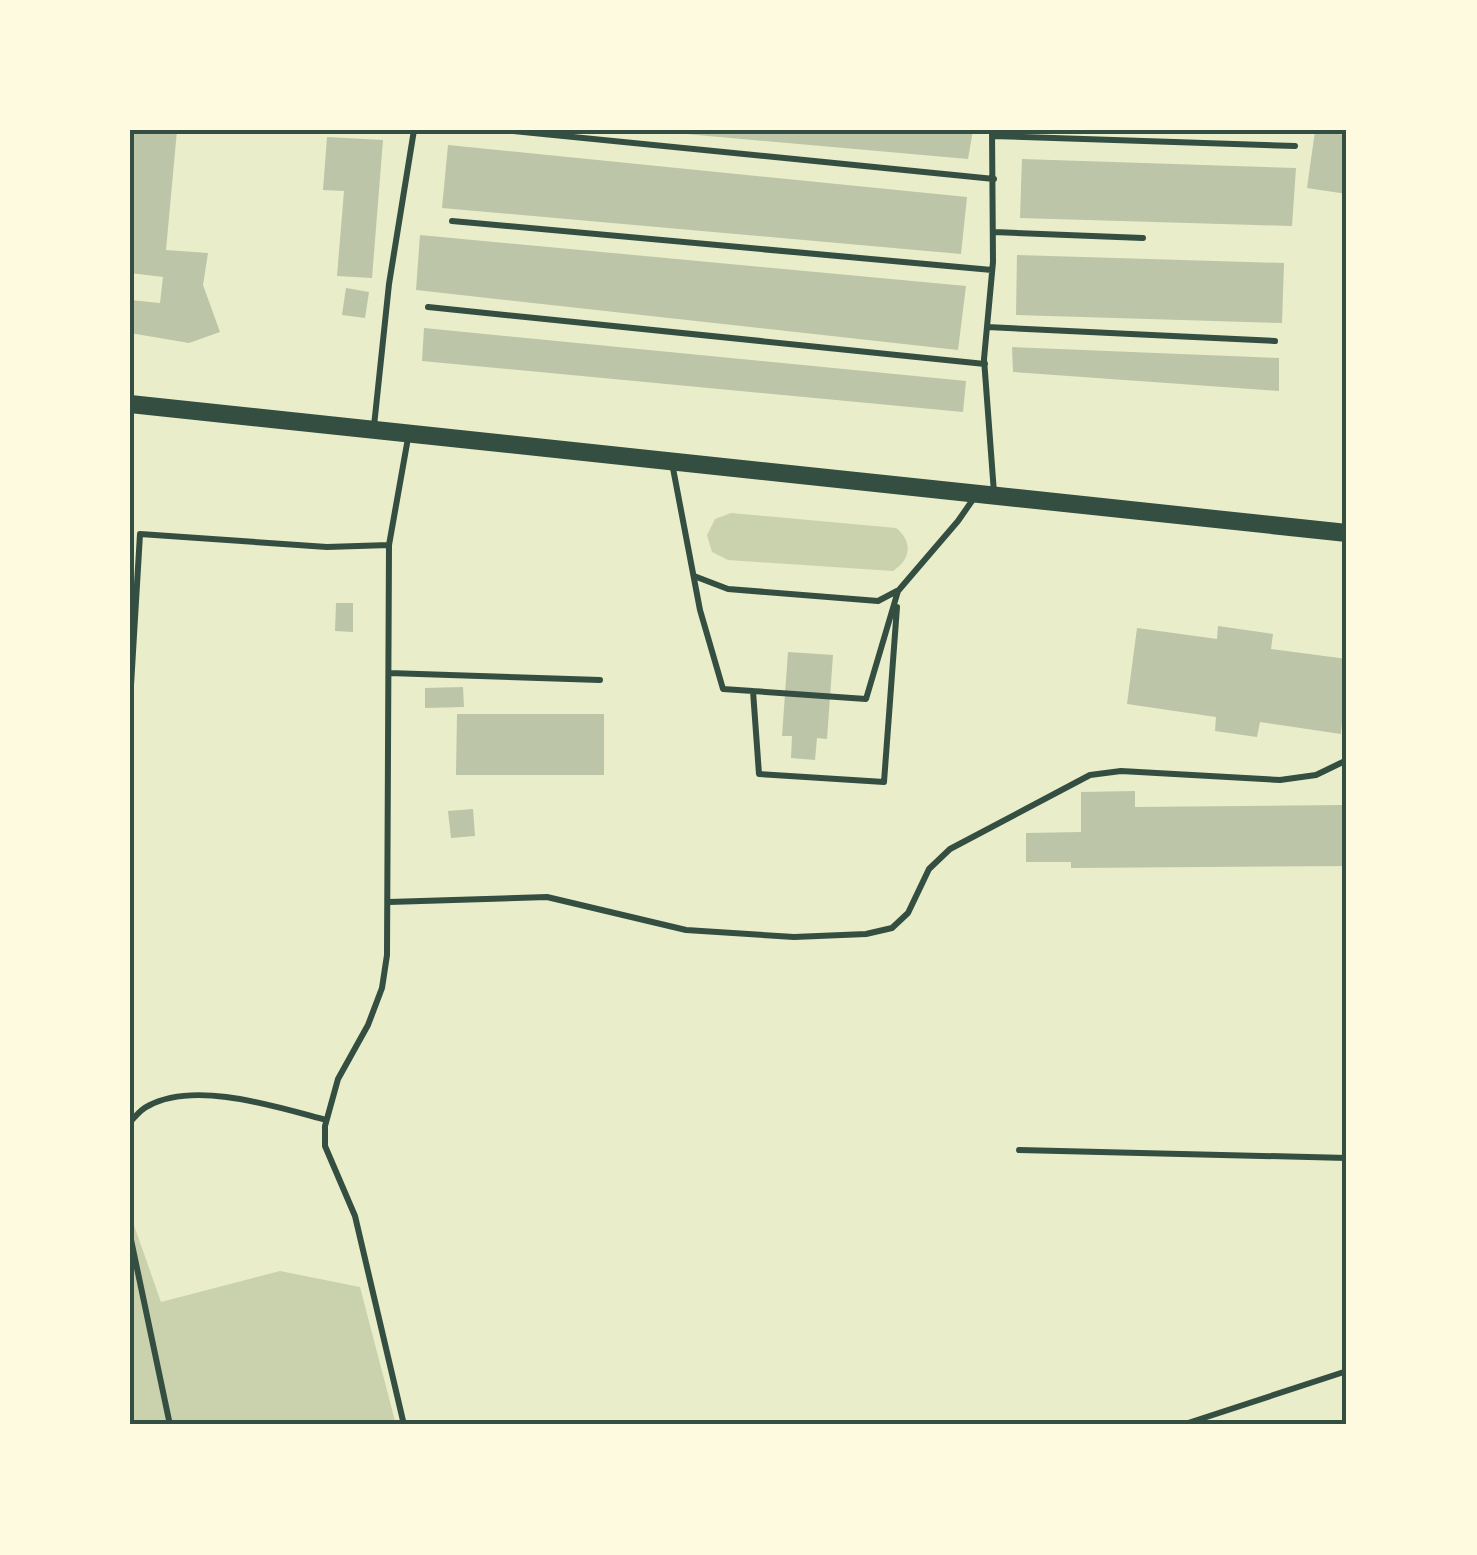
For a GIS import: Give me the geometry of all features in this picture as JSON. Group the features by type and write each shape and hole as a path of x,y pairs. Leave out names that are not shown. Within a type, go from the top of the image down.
{"main road":[{"path":"130,404 1347,533"}],"lane":[{"path":"374,430 389,284 414,130"},
{"path":"504,130 994,179"},
{"path":"693,576 728,589 878,601 898,590 985,496 985,364 994,232 992,133 1294,146"},
{"path":"452,221 992,270"},
{"path":"994,232 1143,238"},
{"path":"428,308 985,364"},
{"path":"987,327 1275,341"},
{"path":"404,1425 355,1216 325,1146 326,1120 338,1079 368,1024 382,988 387,955 389,545 409,434"},
{"path":"672,462 693,576 724,688 866,699 898,590"},
{"path":"130,702 140,534 327,547 389,545"},
{"path":"753,691 759,774 884,782 898,590"},
{"path":"390,674 600,680"},
{"path":"389,902 547,897 686,930 794,937 866,934 892,928 908,913 929,869 950,850 1090,775 1121,771 1280,780 1316,775 1347,760"},
{"path":"130,1122 146,1106 181,1096 251,1101 326,1120"},
{"path":"1019,1150 1347,1158"},
{"path":"130,1235 170,1425"},
{"path":"1182,1425 1347,1372"}],"green space":[{"path":"731,513 896,528 908,550 893,571 728,560 712,552 707,535 715,519"},
{"path":"130,1214 161,1302 280,1271 360,1287 396,1425 130,1425"}],"building":[{"path":"130,130 177,130 166,250 208,253 203,285 220,332 189,343 130,333 130,300 160,303 163,277 130,273"},
{"path":"675,130 973,130 968,159"},
{"path":"1315,131 1347,135 1347,194 1307,188"},
{"path":"327,137 383,140 372,278 337,276 344,191 323,190"},
{"path":"448,145 967,197 961,254 442,208"},
{"path":"1022,159 1296,168 1292,226 1020,218"},
{"path":"420,235 966,286 958,350 416,290"},
{"path":"1017,255 1284,263 1282,323 1016,315"},
{"path":"346,288 369,292 365,318 342,315"},
{"path":"424,328 966,381 963,412 422,361"},
{"path":"1012,347 1279,358 1279,391 1013,372"},
{"path":"336,603 353,603 353,632 335,631"},
{"path":"1218,626 1273,634 1271,649 1347,659 1341,734 1260,722 1257,737 1215,731 1216,717 1127,704 1137,628 1217,639"},
{"path":"788,652 833,655 827,739 817,738 815,760 791,758 792,736 782,736"},
{"path":"463,687 464,707 425,708 425,688"},
{"path":"457,714 604,714 604,775 456,775"},
{"path":"1342,771 1347,771 1347,866 1071,868 1071,862 1026,862 1026,833 1081,832 1081,792 1135,791 1135,807 1342,805"},
{"path":"473,809 475,836 451,838 448,811"}]}
